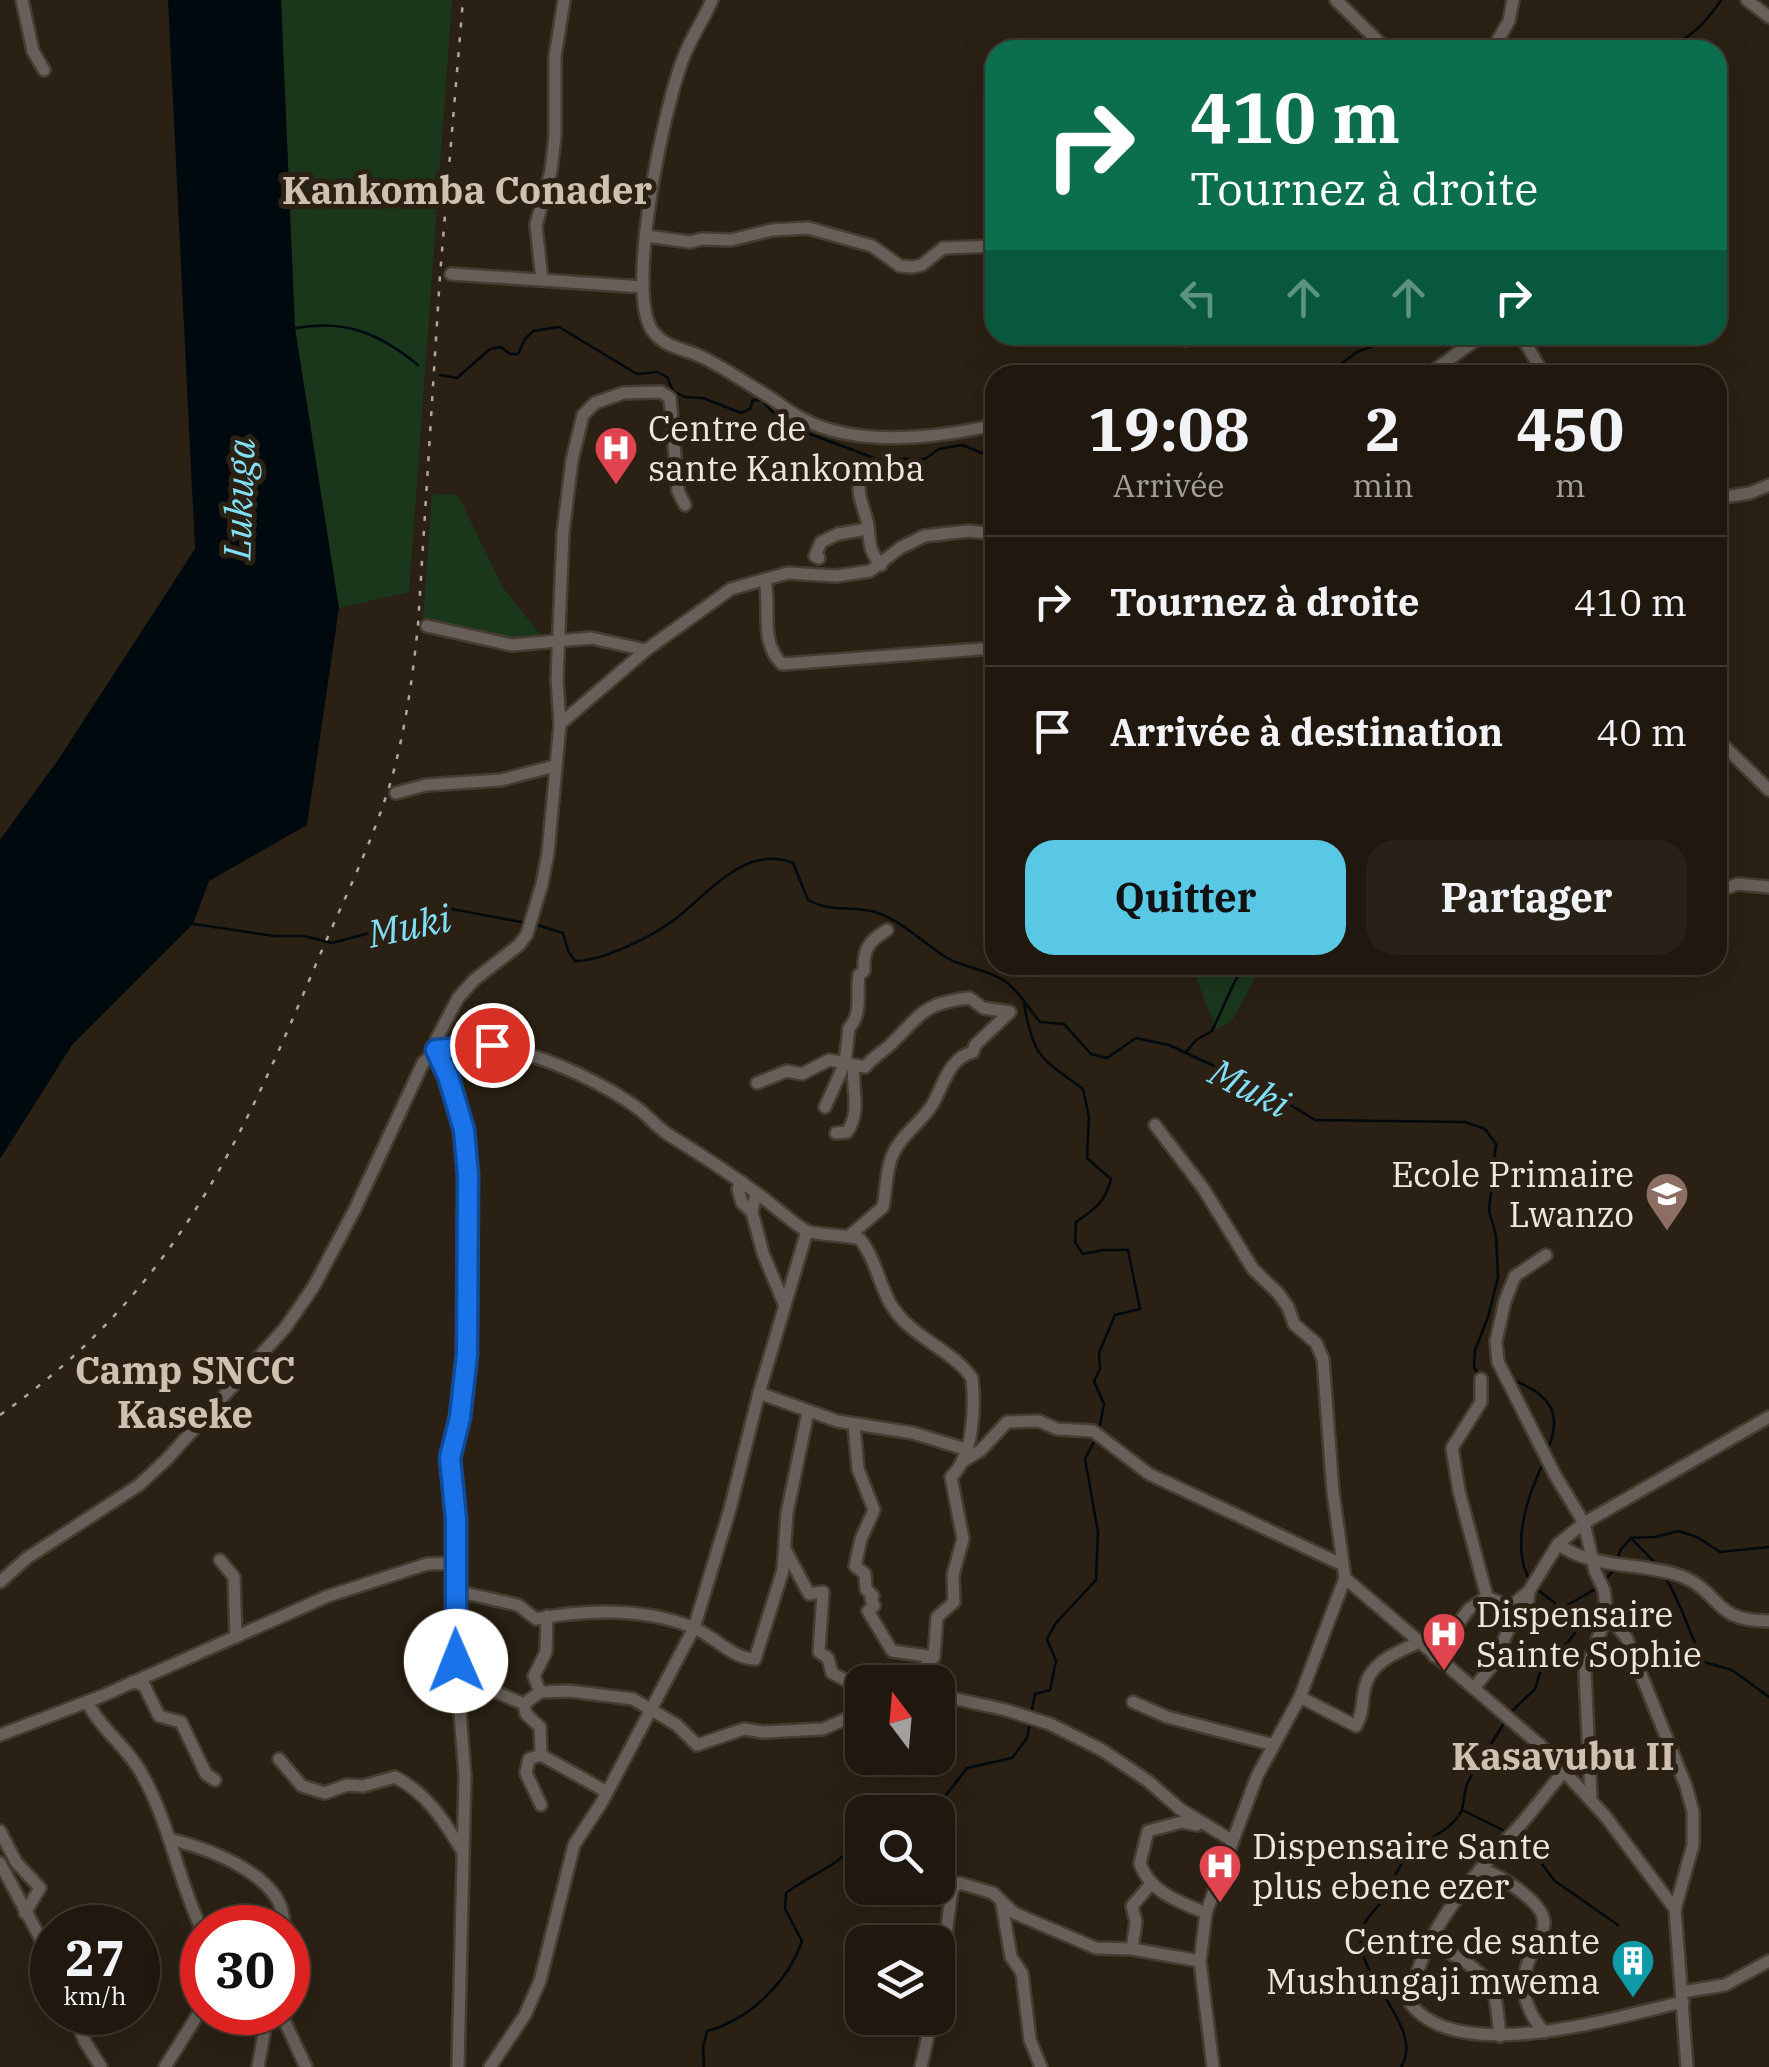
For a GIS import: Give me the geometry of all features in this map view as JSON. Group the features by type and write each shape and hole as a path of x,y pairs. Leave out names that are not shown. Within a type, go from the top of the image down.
{"street":[{"path":"22,0 33,50 44,70"},
{"path":"542,280 536,226 555,136 555,57 564,0"},
{"path":"712,0 684,55 655,168 643,286 649,326 660,340 707,359 802,419 854,434 922,438 985,427"},
{"path":"1336,0 1378,40"},
{"path":"1498,40 1509,21 1512,0"},
{"path":"1748,0 1769,16"},
{"path":"646,236 690,242 731,240 772,230 808,228 872,246 900,266 912,268 922,265 942,248 985,246"},
{"path":"450,274 643,286"},
{"path":"1441,365 1469,345"},
{"path":"0,1582 28,1558 139,1485 198,1426 285,1328 332,1253 407,1092 423,1063 436,1050 444,1021 458,998 474,980 520,945 527,934 548,853 560,724 557,679 563,534 572,460 583,415 595,403 624,393 662,392 670,398 678,491 684,505"},
{"path":"860,475 859,502 870,552 881,565"},
{"path":"1727,497 1769,486"},
{"path":"819,558 815,556 821,542 838,534 868,529"},
{"path":"560,724 646,650 732,589 788,572 836,576 870,571 924,536 985,533"},
{"path":"765,581 770,603 769,645 782,664 985,649"},
{"path":"426,626 512,645 604,638 646,650"},
{"path":"1727,749 1769,790"},
{"path":"396,793 426,786 489,782 554,766"},
{"path":"1727,888 1738,884 1769,887"},
{"path":"836,1133 847,1132 856,1108 856,1088 849,1064 849,1028 854,1023 860,995 859,975 864,972 870,940 887,930"},
{"path":"757,1083 788,1071 802,1074 829,1060 865,1067 925,1007 970,998 983,1008 1010,1012 975,1045 973,1052 951,1069 936,1090 930,1108 891,1156 883,1207 848,1236"},
{"path":"436,1050 492,1045 565,1070 639,1110 807,1232 860,1238 892,1306 926,1342 959,1362 972,1378 972,1424 964,1455 951,1482 963,1538 953,1575 954,1602 937,1618 934,1657 927,1665"},
{"path":"436,1050 464,1130 468,1175 467,1354 460,1417 450,1458 456,1519 458,1688 465,1776 458,2063 442,2067"},
{"path":"824,1108 849,1064"},
{"path":"1155,1125 1203,1188 1253,1269 1278,1293 1294,1324 1316,1343 1323,1359 1345,1578 1564,1771 1590,1798 1674,1909"},
{"path":"742,1182 738,1189 742,1202 752,1212"},
{"path":"756,1192 752,1212 785,1306"},
{"path":"490,2067 525,2015 540,1980 557,1924 569,1857 694,1628 807,1232"},
{"path":"1546,1255 1515,1276 1504,1300 1496,1341 1498,1362 1584,1523 1604,1590 1607,1615 1585,1672 1590,1798"},
{"path":"1481,1379 1481,1402 1452,1448 1459,1491 1488,1597 1511,1612"},
{"path":"758,1393 854,1424 913,1433 964,1455 981,1450 1007,1422 1038,1421 1058,1429 1093,1432 1149,1474 1341,1564"},
{"path":"455,1591 518,1605 531,1617 630,1612 694,1628 736,1655 755,1659 786,1551 787,1513 808,1412"},
{"path":"1474,1688 1495,1662 1511,1612 1530,1591 1558,1544 1584,1523 1769,1417"},
{"path":"854,1424 858,1469 874,1510 855,1566 866,1574 866,1589 873,1596 870,1599 874,1606 868,1611 892,1651 934,1657"},
{"path":"1558,1544 1594,1565 1678,1575 1700,1586 1721,1610 1742,1621 1769,1620"},
{"path":"786,1551 809,1594 823,1592 818,1652 828,1658 832,1673 845,1680"},
{"path":"220,1560 234,1577 236,1637"},
{"path":"0,1736 348,1588 427,1564 455,1562"},
{"path":"1213,2067 1200,1960 1206,1914 1257,1776 1300,1697 1345,1578"},
{"path":"1434,1656 1469,1609 1488,1597"},
{"path":"1607,1615 1626,1637 1676,1758 1693,1812 1693,1844 1674,1909 1686,2067"},
{"path":"540,1692 534,1676 546,1652 547,1616"},
{"path":"1300,1697 1356,1726 1363,1715 1365,1685 1376,1664 1419,1642"},
{"path":"132,1682 144,1685 159,1716 182,1722 206,1774 215,1780"},
{"path":"458,1688 484,1687 524,1704"},
{"path":"524,1704 540,1692 596,1693 633,1699 682,1729 697,1745 744,1729 801,1732 823,1729 845,1719"},
{"path":"955,1698 1050,1724 1102,1750 1148,1780 1172,1803 1233,1841"},
{"path":"87,1702 101,1727 128,1751 163,1816 191,1905"},
{"path":"1133,1702 1167,1717 1274,1745"},
{"path":"524,1704 526,1714 540,1727 541,1755"},
{"path":"541,1805 526,1774 529,1758 541,1755 607,1792"},
{"path":"280,1759 302,1786 325,1793 346,1785 363,1786 395,1777 415,1788 440,1814 463,1852"},
{"path":"1564,1771 1458,1896 1429,1942 1412,1987 1412,2007 1434,2026 1454,2032 1500,2036 1544,2032 1724,1985 1769,1960"},
{"path":"1156,1828 1172,1803"},
{"path":"1206,1914 1151,1884 1140,1863 1148,1832 1182,1822 1208,1828"},
{"path":"0,1831 16,1862 40,1888 25,1913"},
{"path":"169,1839 208,1849 255,1874 280,1905"},
{"path":"0,1864 30,1922"},
{"path":"1480,1869 1493,1872 1514,1886 1543,1918 1544,1926 1526,1969 1523,1993 1530,2016 1544,2032"},
{"path":"948,1925 954,1886 958,1884 992,1892 1002,1904 1082,1944 1200,1960"},
{"path":"1132,1950 1136,1922 1132,1906 1151,1884"},
{"path":"1002,1904 1011,1957 1022,1973 1030,2040 1041,2067"},
{"path":"1429,1942 1460,1958 1484,1978 1494,1995 1500,2036"},
{"path":"82,2035 101,2067"},
{"path":"165,2067 185,2035"},
{"path":"258,2067 264,2035"},
{"path":"291,2035 306,2067"},
{"path":"920,2067 928,2035"}],"green space":[{"path":"281,0 452,0 409,592 339,608 295,328"},
{"path":"432,494 458,495 502,586 542,637 505,641 423,620"},
{"path":"1199,975 1257,975 1232,1021 1216,1029 1197,980"}],"water":[{"name":"Lukuga","path":"168,0 281,0 295,328 339,608 307,825 209,881 193,924 72,1045 0,1159 0,840 58,760 195,549"}],"waterway":[{"path":"1680,40 1704,22 1721,0"},
{"path":"296,328 331,326 362,332 390,345 418,365"},
{"path":"440,375 457,378 490,349 501,347 510,354 518,354 533,331 559,327 637,374 657,372 667,377 673,391 685,397 703,398 741,413 750,409 753,400 762,400 783,424 877,459 925,459 939,449 962,445 985,452"},
{"path":"1339,365 1376,345"},
{"name":"Muki","path":"534,924 563,933 575,961 599,957 664,927 743,866 775,859 793,863 808,900 885,916 947,958 985,972"},
{"name":"Muki","path":"193,924 274,936 304,936 332,943 429,917 447,908 526,923"},
{"name":"Muki","path":"993,975 1014,989 1040,1022 1064,1024 1091,1054 1107,1058 1136,1038 1169,1045 1214,1066 1236,1082 1274,1095 1315,1120 1465,1122 1485,1129 1496,1144 1489,1211 1496,1235 1498,1277 1475,1350 1474,1367 1478,1373"},
{"path":"1187,1051 1212,1031 1239,975"},
{"path":"1024,1004 1031,1036 1041,1055 1083,1089 1089,1117 1087,1158 1111,1179 1098,1204 1076,1222 1075,1242 1083,1254 1128,1250 1140,1309 1115,1315 1099,1353 1100,1369 1094,1381 1104,1404 1099,1431"},
{"name":"Muki","path":"1512,1380 1535,1391 1549,1405 1554,1424 1548,1448"},
{"path":"1031,1714 1035,1694 1050,1690 1056,1661 1047,1639 1056,1623 1096,1580 1098,1532 1085,1459 1096,1438"},
{"name":"Muki","path":"1531,1582 1521,1537 1527,1505 1544,1461"},
{"path":"1616,1562 1631,1538 1679,1531 1720,1552 1769,1547"},
{"path":"1633,1540 1658,1566"},
{"path":"1603,1582 1614,1570"},
{"path":"1665,1577 1704,1662 1732,1670 1769,1697"},
{"name":"Muki","path":"1511,1712 1535,1689 1542,1666 1552,1652 1575,1633 1565,1612 1536,1588"},
{"path":"1566,1606 1597,1588"},
{"path":"946,1795 967,1768 1012,1758 1027,1738 1030,1722"},
{"name":"Muki","path":"1401,2067 1406,2052 1404,2036 1368,1968 1361,1934 1408,1855 1457,1818 1468,1782 1504,1723"},
{"path":"1462,1810 1507,1832"},
{"path":"1514,1836 1523,1840 1555,1881 1618,1925"},
{"path":"704,2067 707,2031 752,2008 777,1985 796,1956 802,1941 785,1909 786,1893 845,1854"}],"railway":[{"path":"0,1415 60,1368 112,1318 195,1211 229,1152 290,1026 386,797 405,719 418,625 440,275 463,0"}],"place":[{"name":"Centre de sante Kankomba","path":"616,486"},
{"name":"Ecole Primaire Lwanzo","path":"1667,1232"},
{"name":"Dispensaire Sainte Sophie","path":"1444,1672"},
{"name":"Dispensaire Sante plus ebene ezer","path":"1220,1904"},
{"name":"Centre de sante Mushungaji mwema","path":"1633,1999"}],"district":[{"name":"Kankomba Conader","path":"467,189"},
{"name":"Camp SNCC Kaseke","path":"185,1391"},
{"name":"Kasavubu II","path":"1563,1755"}],"route":[{"path":"456,1661 456,1519 450,1458 460,1417 467,1354 468,1175 464,1130 436,1050 492,1045"}]}
